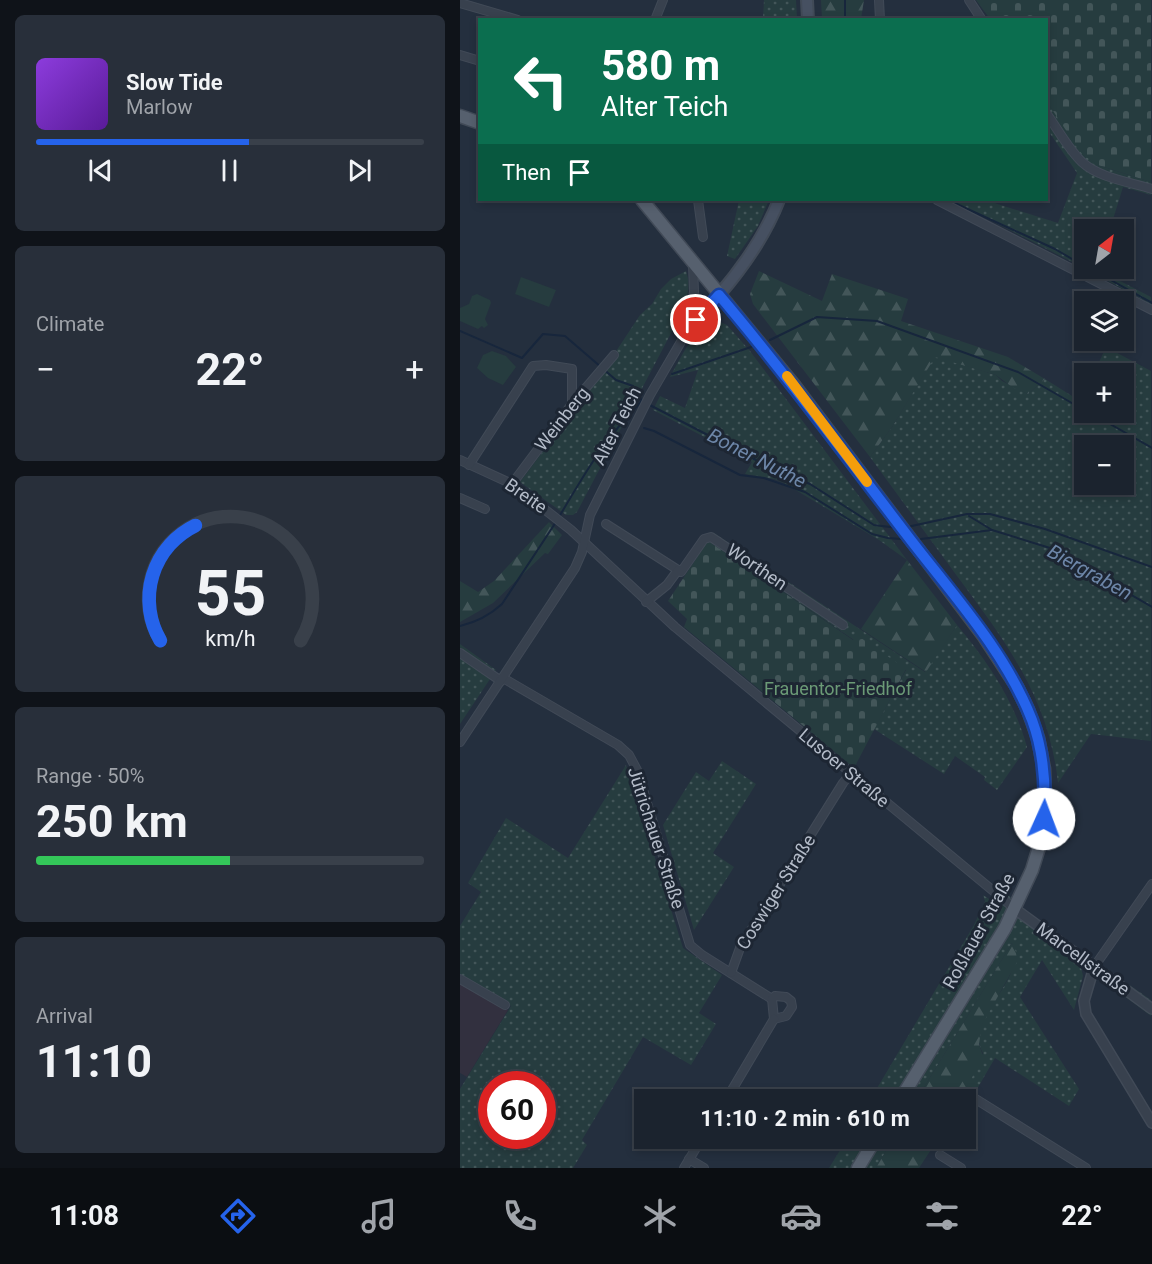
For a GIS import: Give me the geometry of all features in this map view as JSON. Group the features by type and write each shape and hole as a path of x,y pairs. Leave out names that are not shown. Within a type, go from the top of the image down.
{"main road":[{"path":"807,0 808,18"},
{"path":"460,116 478,122"},
{"name":"Roßlauer Straße","path":"643,201 794,385 984,635 1028,710 1038,738 1045,786 1044,819 1034,862 1015,909 907,1089"},
{"name":"Alter Teich","path":"719,295 756,246 778,201"},
{"path":"858,1168 869,1149"}],"street":[{"path":"656,18 663,0"},
{"path":"879,0 880,18"},
{"path":"969,0 981,18"},
{"path":"460,3 511,18"},
{"path":"460,55 478,60"},
{"path":"1048,115 1076,156 1088,167 1152,189"},
{"path":"698,201 703,237"},
{"path":"939,201 1152,310"},
{"name":"Alter Teich","path":"689,328 688,319 694,292 693,264"},
{"name":"Alter Teich","path":"460,742 573,572 580,558 587,522 650,395 689,328 719,295"},
{"name":"Weinberg","path":"512,484 572,404 614,355"},
{"path":"469,465 533,366 546,365 572,369 572,404"},
{"name":"Breite","path":"460,460 512,484 553,515 646,602"},
{"path":"460,498 485,509"},
{"path":"606,524 679,571 667,585 646,602"},
{"name":"Worthen","path":"679,571 704,539 711,537 843,625"},
{"name":"Lusoer Straße","path":"646,602 1015,909"},
{"name":"Jütrichauer Straße","path":"460,653 502,680 618,745 629,755 637,770 690,945 694,950 732,973"},
{"name":"Coswiger Straße","path":"733,1089 774,1019 789,1014 792,1004 783,996 772,999 732,973 740,948 851,773"},
{"path":"1152,884 1094,967 1084,1001 1086,1014 1152,1123"},
{"name":"Marcellstraße","path":"1015,909 1152,1009"},
{"path":"460,979 505,1005"},
{"path":"772,999 774,1019"},
{"path":"976,1099 1086,1168"},
{"path":"684,1168 695,1149"},
{"path":"940,1155 961,1168"},
{"path":"689,1159 704,1168"},
{"path":"1064,1168 1070,1159"}],"shaded area":[{"path":"460,982 508,1010 467,1077 460,1073"}],"green space":[{"path":"764,0 796,0 797,18 763,18"},
{"path":"821,0 864,0 861,18 822,18"},
{"path":"976,0 1151,0 1151,182 1098,165 1082,154 1048,103 1048,18 989,18"},
{"path":"1048,103 1083,154 1098,165 1151,182 1151,195 1123,187 1113,219 1074,219 1074,263 953,201 988,201 1058,223 1077,173 1048,130"},
{"path":"739,201 769,201 758,226 735,259 727,256"},
{"path":"686,271 688,289 679,318 577,512 573,515 566,515 520,482 601,374 640,315 652,304 661,289 671,279"},
{"path":"759,271 822,301 832,274 908,299 901,321 1008,357 1045,379 1028,394 1012,387 996,375 935,357 892,427 870,457 753,304 750,294"},
{"path":"521,277 556,290 549,307 515,294"},
{"path":"1104,279 1116,279 1151,297 1151,304 1134,295 1134,291 1127,291"},
{"path":"477,294 490,300 491,303 485,319 488,325 478,329 460,321 460,308 469,304 472,296"},
{"path":"715,320 727,325 750,351 907,560 879,540 784,483 745,474 752,462 653,410 660,396 685,408 698,370 670,377 694,337 707,324"},
{"path":"492,351 506,356 516,367 503,385 488,378 477,368 483,355"},
{"path":"1104,351 1114,351 1151,371 1151,741 1091,734 1058,783 1045,724 1023,672 992,624 870,457 892,427 935,356 996,375 1002,381 1028,394 1045,379 1074,397 1074,423 1134,423 1134,363 1099,363"},
{"path":"549,522 562,535 548,554 545,553 493,603 460,622 460,581 478,592 494,581"},
{"path":"714,533 925,672 957,625 999,682 1015,713 1027,747 997,790 984,780 985,777 955,756 944,774 874,729 906,670 857,636 854,640 708,541"},
{"name":"Frauentor-Friedhof","path":"708,541 853,640 857,635 906,669 854,768 684,627 687,619 668,601"},
{"path":"907,560 957,625 926,672 861,629"},
{"path":"460,644 496,670 460,724"},
{"path":"722,761 756,784 713,853 734,867 694,930 663,825 696,772 709,781"},
{"path":"626,765 683,948 722,975 699,1013 716,1024 691,1065 643,1037 582,1140 587,1145 573,1168 460,1168 460,1089 511,1006 460,976 460,926 481,892 468,883 506,818 568,858"},
{"path":"1003,891 1043,925 1151,1000 1151,1016 1080,963 1083,976 1074,1010 1042,960 1020,997 1079,1089 1069,1106 995,1058 976,1091 966,1089 983,1053 979,1040 981,1027 1012,971 1015,957 1012,943 923,1089 877,1089 974,925 985,901 983,895 995,903"},
{"path":"1012,943 1017,962 982,1025 979,1044 983,1056 966,1089 923,1089"},
{"path":"841,1149 887,1149 876,1168 829,1168"},
{"path":"887,1149 931,1149 919,1168 876,1168"}],"waterway":[{"path":"845,0 845,18"},
{"path":"950,201 1055,249 1074,260"},
{"path":"1109,279 1152,303"},
{"path":"770,340 817,317 877,321 1018,372 1074,404"},
{"name":"Boner Nuthe","path":"460,331 522,358 543,334 565,336 616,380 633,386 642,401 756,460 810,484 874,525 898,528"},
{"path":"672,374 751,347"},
{"name":"Boner Nuthe","path":"559,517 606,442 642,401"},
{"path":"1108,423 1152,448"},
{"name":"Biergraben","path":"644,428 740,475 764,478 805,492 872,534 901,539"},
{"name":"Boner Nuthe","path":"907,527 967,514 990,514 1045,529 1152,567"},
{"path":"969,516 992,530"},
{"name":"Boner Nuthe","path":"460,626 482,618 502,604 556,522"},
{"name":"Biergraben","path":"921,539 992,530 1050,548 1152,607"}],"slow traffic":[{"path":"787,376 867,482"}],"route":[{"path":"696,320 719,295 794,385 993,649 1023,700 1038,738 1044,769 1044,819"}]}
